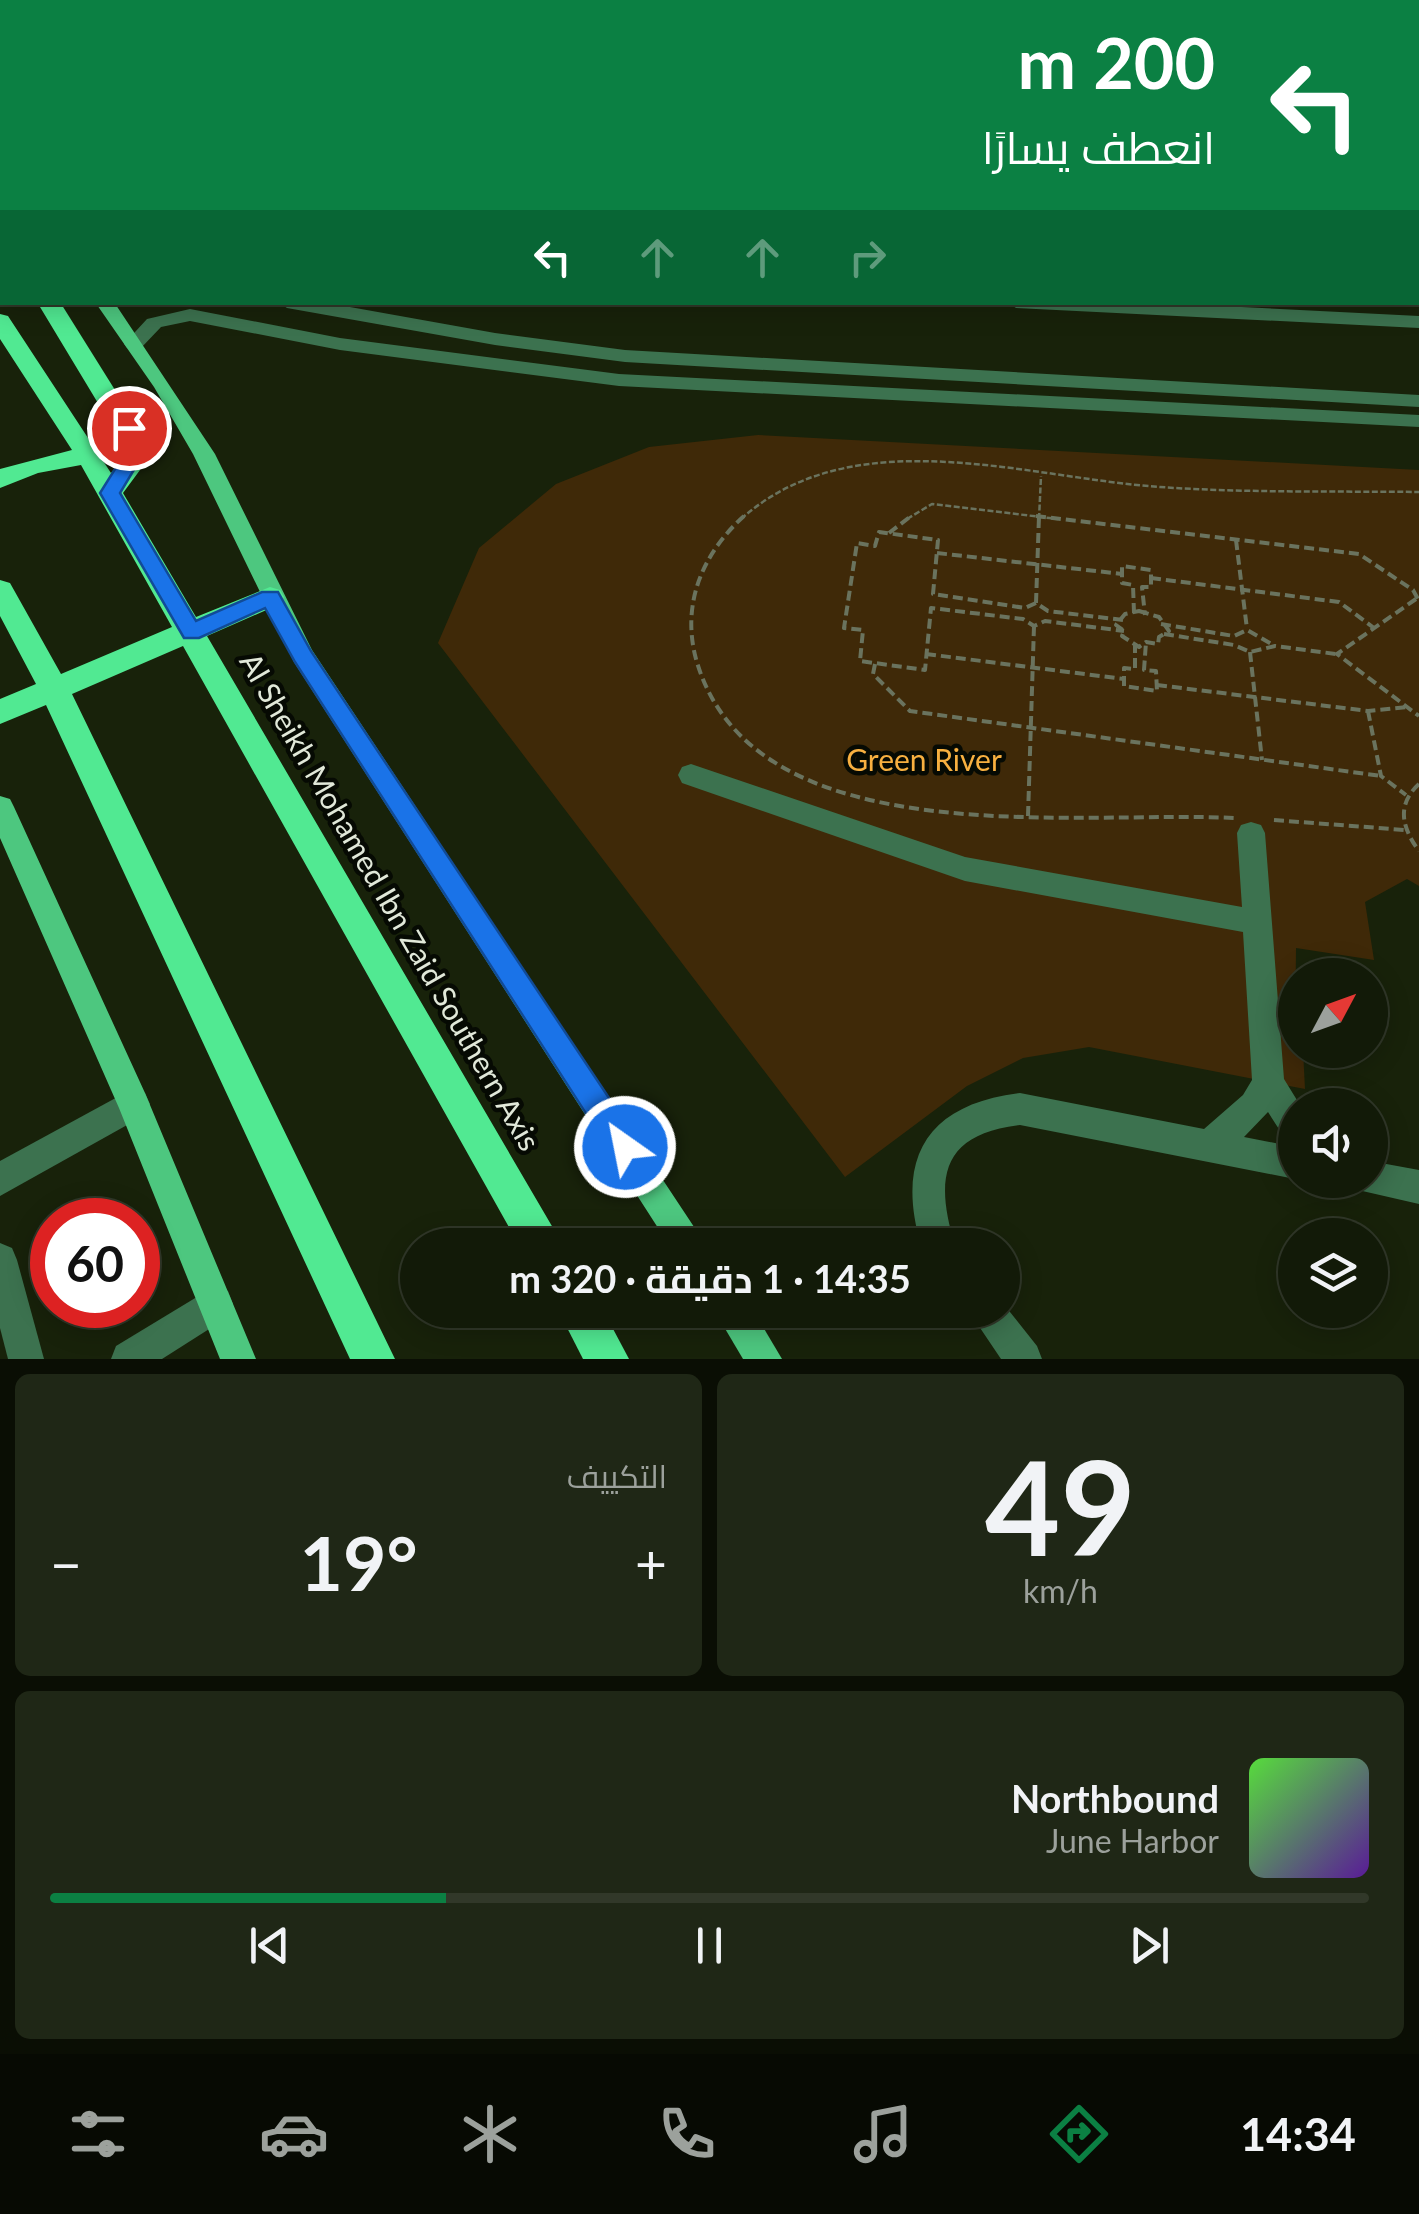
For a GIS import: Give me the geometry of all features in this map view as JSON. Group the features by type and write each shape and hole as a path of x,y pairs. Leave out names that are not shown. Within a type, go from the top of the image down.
{"highway":[{"path":"50,305 132,438 127,470 110,493"},
{"name":"Al Sheikh Mohamed Ibn Zaid Southern Axis","path":"0,321 88,455 192,632 532,1228"},
{"path":"0,479 32,466 88,455"},
{"path":"0,590 54,689 373,1359"},
{"path":"0,712 270,598"},
{"path":"589,1328 607,1359"}],"main road":[{"path":"106,305 217,478 270,598 303,656 678,1228"},
{"path":"0,807 134,1104 238,1359"},
{"path":"744,1328 764,1359"}],"street":[{"path":"302,305 495,340 625,356 1419,401"},
{"path":"1137,305 1338,310 1419,322"},
{"path":"134,344 159,310 360,347 619,380 1419,422"},
{"path":"691,775 965,869 1257,922"},
{"path":"1257,824 1257,922 1268,1084 1278,1100"},
{"path":"1208,1147 1254,1106 1268,1084"},
{"path":"0,1179 134,1104"},
{"path":"932,1228 925,1193 929,1168 939,1146 973,1116 996,1110 1020,1109 1278,1161"},
{"path":"1388,1181 1419,1187"},
{"path":"0,1260 26,1359"},
{"path":"129,1359 215,1304"},
{"path":"1000,1328 1024,1359"}],"path":[{"path":"1405,830 986,817 914,811 841,792 783,766 744,736 715,702 697,664 690,620 698,580 717,544 755,508 812,478 860,466 907,462 1217,491 1419,492"},
{"path":"1036,603 1041,476"},
{"path":"889,533 932,504 1359,554 1412,590 1418,600 1336,654"},
{"path":"1034,626 1023,618 930,608 924,670 860,661 864,630 844,628 857,542 875,546 879,532 938,540 933,594 1025,608 1036,603"},
{"path":"1236,540 1248,630"},
{"path":"937,553 1122,574"},
{"path":"1134,615 1134,585 1122,583 1122,566 1151,570 1152,587 1142,587 1144,615"},
{"path":"1151,578 1339,602 1374,628"},
{"path":"1412,590 1419,586"},
{"path":"1036,603 1048,611 1123,620"},
{"path":"1124,630 1122,636 1139,647 1146,642 1158,644 1168,631 1159,618 1139,610 1134,615"},
{"path":"1124,630 1116,625 1125,614 1134,615"},
{"path":"1034,626 1044,622 1124,630"},
{"path":"1160,624 1234,636 1248,630"},
{"path":"1028,816 1034,626"},
{"path":"1248,630 1275,646"},
{"path":"1164,634 1234,645 1250,652 1275,646 1336,654 1419,716"},
{"path":"1135,644 1135,669 1124,668 1124,686 1157,691 1156,671 1144,670 1146,642"},
{"path":"1250,652 1262,760"},
{"path":"926,654 1124,679"},
{"path":"875,664 874,674 910,712 1381,776 1406,795"},
{"path":"1157,686 1368,711 1408,708"},
{"path":"1368,711 1381,776"},
{"path":"1419,784 1406,795 1402,817 1405,830 1419,851"}],"green space":[{"name":"Green River","path":"758,435 1419,470 1419,886 1407,879 1365,902 1374,958 1296,948 1296,958 1278,958 1278,1068 1304,1068 1305,1088 1089,1047 1023,1058 967,1086 845,1177 438,643 479,548 556,484 649,447"}],"route":[{"path":"129,428 132,458 110,493 192,632 270,598 303,656 625,1147"}]}
